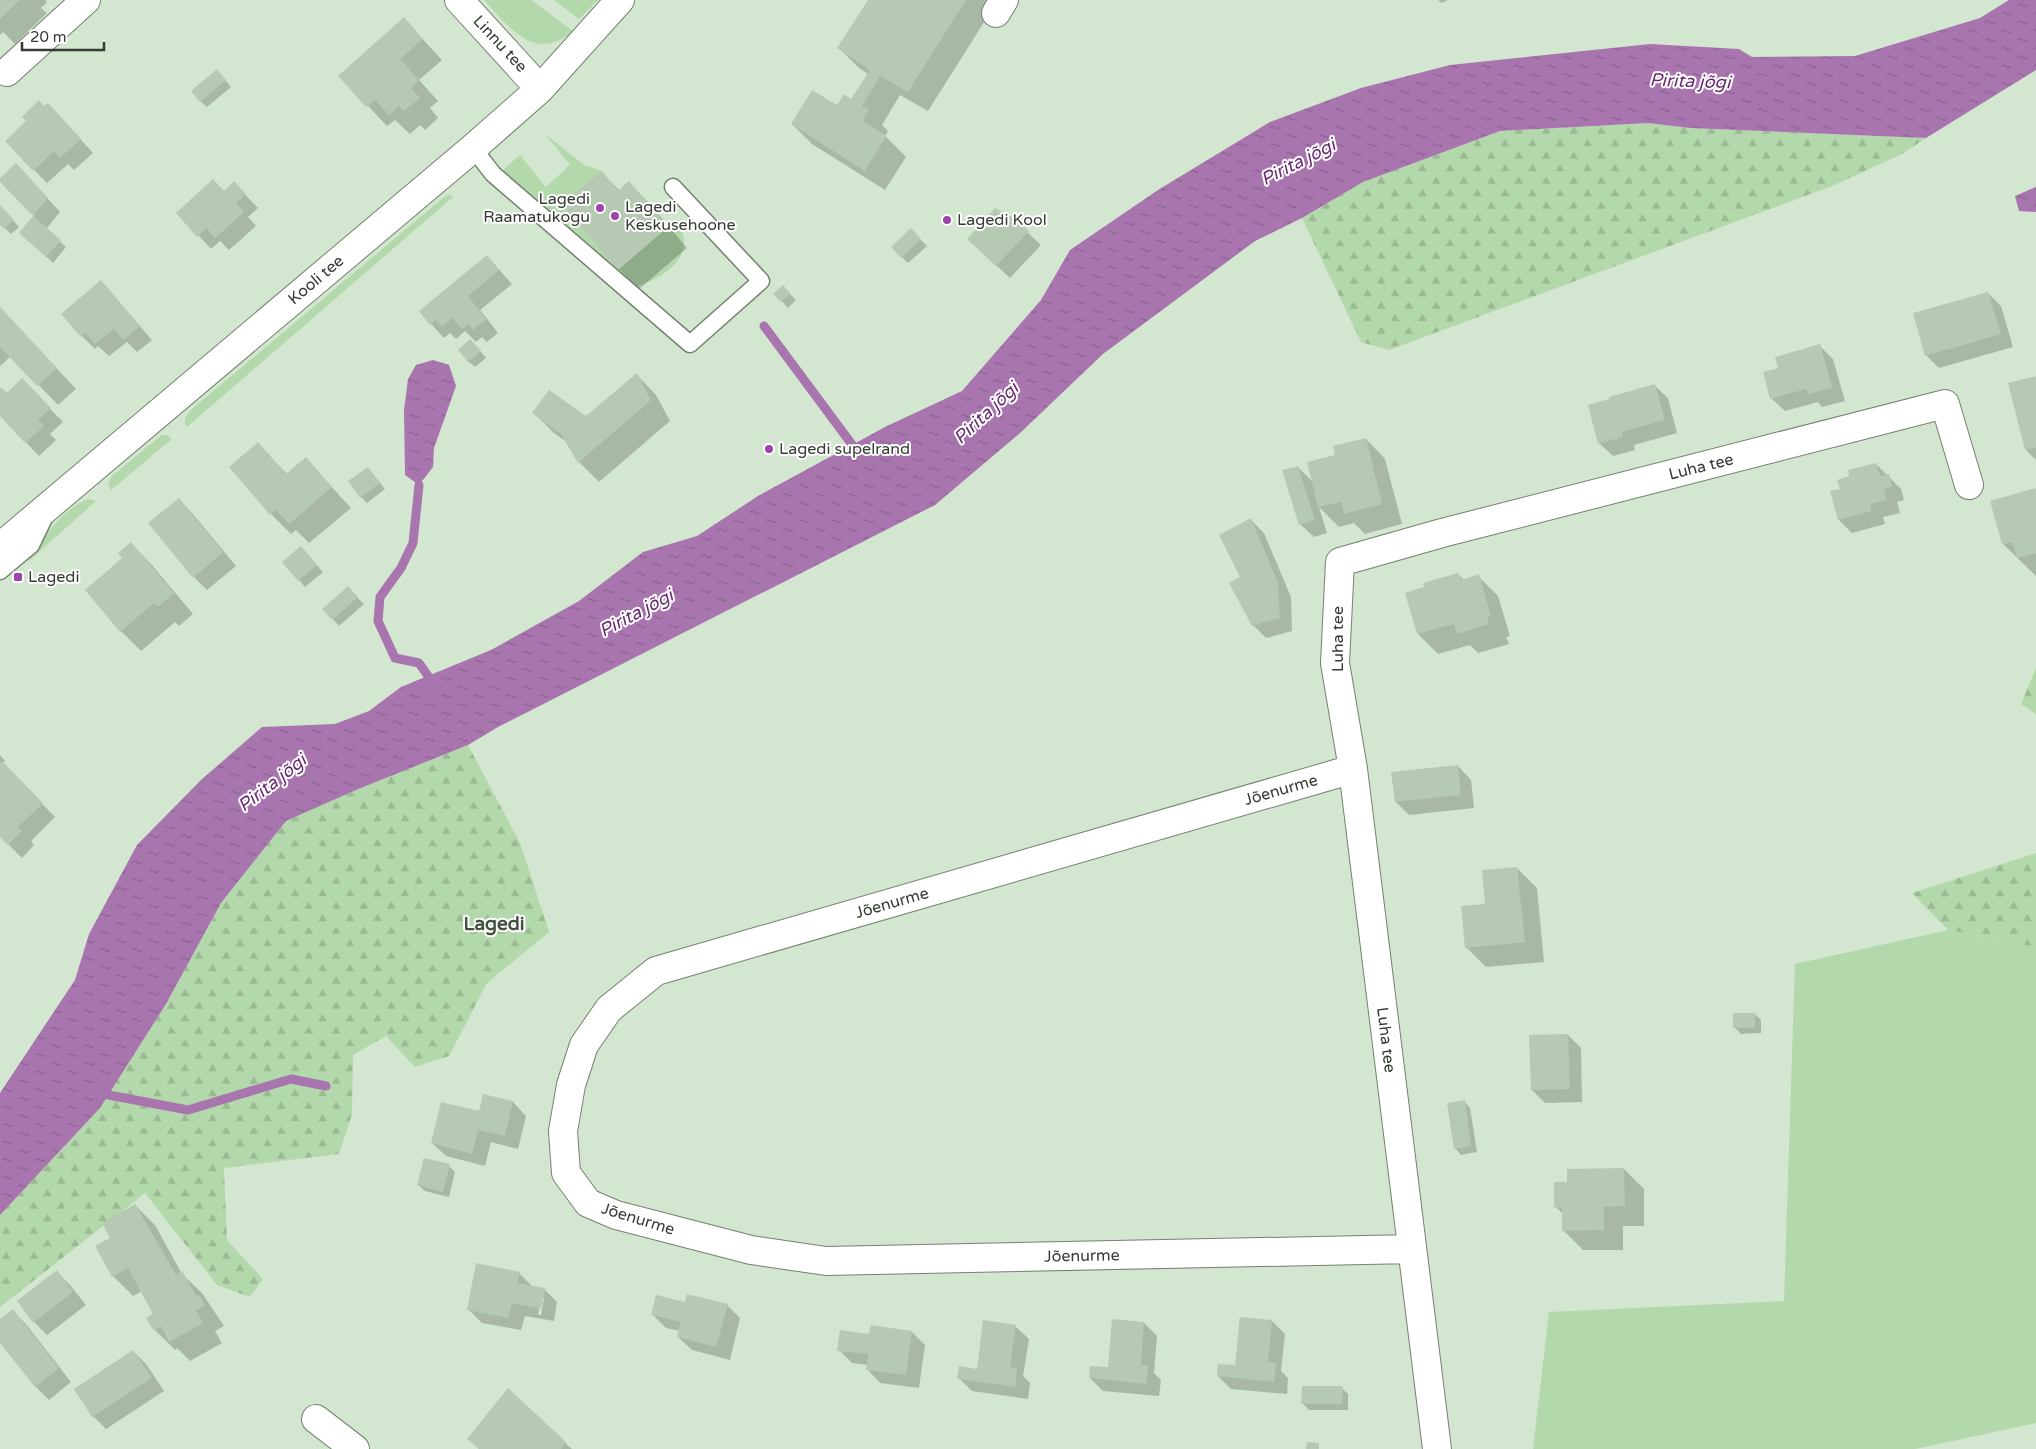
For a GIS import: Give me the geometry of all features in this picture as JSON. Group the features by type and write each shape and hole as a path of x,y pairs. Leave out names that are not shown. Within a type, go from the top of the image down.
{"street":[{"path":"7,72 86,0"},
{"name":"Linnu tee","path":"459,0 540,88"},
{"name":"Kooli tee","path":"0,547 473,148 540,88 620,0"},
{"name":"Luha tee","path":"1437,1449 1353,769 1335,663 1340,562 1442,533 1945,404 1969,485"},
{"name":"Jõenurme","path":"1353,769 656,971 609,1009 584,1045 571,1085 563,1131 566,1173 588,1203 616,1215 751,1250 826,1261 1412,1248"},
{"path":"316,1419 346,1446"}],"lane":[{"path":"473,148 493,174 690,344 761,281 674,187"},
{"path":"0,571 30,546 51,504"}],"green space":[{"path":"484,0 531,0 573,31 559,40 547,44 535,43 513,30"},
{"path":"554,0 598,0 579,19"},
{"path":"1648,123 1690,128 1926,138 1902,154 1832,186 1389,350 1361,342 1302,218 1363,182 1500,131"},
{"path":"545,134 584,165 602,171 618,269 675,221 682,233 684,245 682,254 669,270 651,281 633,287 540,206 503,170 520,155 546,187 570,165"},
{"path":"450,194 453,197 187,427 185,425 185,418 192,409"},
{"path":"162,435 167,435 172,439 111,490 108,485 112,476"},
{"path":"88,499 96,501 29,561 26,556 57,522 80,503"},
{"path":"2036,668 2036,714 2021,704"},
{"path":"468,745 520,843 549,932 487,983 449,1056 415,1067 386,1036 353,1055 352,1114 339,1154 224,1168 227,1240 263,1279 250,1297 217,1285 145,1193 0,1307 0,1215 100,1108 166,1004 221,903 286,821 356,790"},
{"path":"2036,853 2036,947 1948,930 1912,893"},
{"path":"1948,930 2036,947 2036,1423 1915,1449 1533,1449 1549,1312 1784,1301 1795,964"}],"water":[{"name":"Pirita jõgi","path":"2009,0 2036,0 2036,70 1926,138 1690,128 1648,123 1500,131 1363,182 1302,218 1255,241 1103,354 1019,434 935,505 498,727 468,745 356,790 286,821 221,903 166,1004 100,1108 0,1215 0,1093 75,980 89,934 137,845 201,780 262,727 335,724 369,711 401,687 491,650 579,601 643,552 697,536 758,496 887,426 962,391 1041,300 1070,250 1158,190 1270,122 1361,88 1450,65 1650,44 1739,49 1752,57 1855,56 1980,18"},
{"path":"2036,187 2036,212 2019,211 2015,196"},
{"path":"433,360 449,365 456,386 434,448 433,467 419,485 405,475 404,410 408,379 416,365"}],"building":[{"path":"0,0 20,0 0,19"},
{"path":"868,0 966,0 908,92 880,76 862,106 869,110 863,121 886,136 865,171 791,124 812,90 837,105 844,94 851,99 870,70 837,48"},
{"path":"404,17 423,39 400,59 419,80 411,88 420,98 404,111 399,106 389,115 375,100 366,107 338,76"},
{"path":"217,69 226,80 200,102 191,91"},
{"path":"39,100 44,106 48,103 81,139 60,158 54,151 33,171 5,141 26,121 22,117"},
{"path":"16,163 48,198 33,216 0,182 0,178"},
{"name":"Lagedi Keskusehoone","path":"602,171 618,191 629,181 668,227 618,270 562,204"},
{"path":"213,179 224,191 234,181 246,194 236,203 244,212 215,238 206,228 197,237 176,213"},
{"path":"0,205 14,220 4,229 0,225"},
{"path":"995,208 1014,218 1029,231 996,266 967,239"},
{"path":"33,216 61,240 46,257 19,233"},
{"path":"911,228 921,239 901,258 891,247"},
{"path":"487,255 499,270 468,296 486,319 473,330 468,324 462,329 452,318 442,327 436,320 430,325 419,311"},
{"path":"101,280 140,326 123,340 114,329 95,344 85,332 81,337 61,314"},
{"path":"783,285 790,293 781,302 773,294"},
{"path":"1988,292 2001,334 1925,356 1913,313"},
{"path":"0,307 57,368 37,386 0,347"},
{"path":"470,339 481,351 468,362 458,350"},
{"path":"1820,344 1832,388 1808,394 1806,389 1770,399 1763,372 1778,368 1775,357"},
{"path":"637,373 651,400 578,463 561,434 532,413 549,390 586,416"},
{"path":"2036,376 2036,447 2025,450 2008,383"},
{"path":"22,378 51,408 38,420 44,426 25,443 0,416 0,388 7,393"},
{"path":"1655,384 1665,420 1622,432 1623,437 1598,444 1588,405"},
{"path":"1366,438 1382,504 1344,514 1341,502 1318,507 1307,462 1335,455 1333,446"},
{"path":"258,442 286,474 306,457 332,487 289,524 276,510 270,515 229,467"},
{"path":"1876,463 1880,476 1889,474 1892,487 1884,489 1887,500 1870,504 1872,511 1838,520 1830,491 1840,489 1837,480 1849,476 1848,470"},
{"path":"1298,466 1315,520 1299,525 1282,470"},
{"path":"368,467 380,483 360,498 348,481"},
{"path":"2036,488 2036,553 2017,558 2012,542 2002,544 1990,501"},
{"path":"179,498 223,552 193,578 148,523"},
{"path":"1251,518 1278,583 1280,618 1252,626 1229,583 1240,577 1219,535"},
{"path":"131,542 174,593 158,607 154,603 120,632 85,590 122,558 118,553"},
{"path":"301,546 317,565 298,581 282,562"},
{"path":"1458,573 1461,580 1479,574 1491,616 1487,617 1489,624 1457,634 1454,624 1417,634 1405,593 1424,587 1423,583"},
{"path":"348,586 358,597 332,620 322,609"},
{"path":"2,761 43,803 18,827 22,831 8,845 0,837 0,762"},
{"path":"1458,765 1461,795 1395,802 1391,772"},
{"path":"1517,867 1525,942 1465,948 1461,906 1485,904 1482,870"},
{"path":"1733,1013 1755,1013 1755,1028 1733,1028"},
{"path":"1568,1034 1570,1089 1531,1090 1529,1035"},
{"path":"483,1094 513,1101 505,1136 478,1130 472,1154 431,1143 441,1102 479,1111"},
{"path":"1465,1100 1471,1146 1454,1149 1447,1103"},
{"path":"424,1158 450,1164 443,1192 417,1185"},
{"path":"1624,1168 1625,1206 1604,1207 1604,1230 1562,1231 1562,1208 1554,1207 1554,1182 1567,1182 1567,1169"},
{"path":"135,1204 176,1275 182,1271 196,1296 199,1295 205,1305 196,1311 203,1323 169,1342 161,1326 154,1331 146,1318 153,1314 128,1268 112,1277 95,1246 110,1238 102,1223"},
{"path":"476,1263 520,1272 517,1283 545,1288 541,1309 512,1303 508,1318 467,1310"},
{"path":"57,1270 73,1292 33,1323 17,1301"},
{"path":"687,1294 728,1304 716,1347 677,1337 681,1322 651,1315 656,1295 685,1302"},
{"path":"13,1309 59,1368 35,1387 0,1343 0,1319"},
{"path":"1240,1317 1272,1320 1268,1362 1276,1363 1274,1382 1217,1376 1218,1364 1235,1365"},
{"path":"1112,1319 1144,1322 1141,1365 1148,1365 1146,1384 1089,1378 1090,1366 1108,1367"},
{"path":"983,1320 1016,1325 1010,1367 1017,1368 1015,1387 957,1379 959,1366 977,1369"},
{"path":"871,1325 912,1331 906,1375 866,1370 868,1354 837,1351 840,1330 869,1334"},
{"path":"133,1350 152,1378 92,1417 74,1389"},
{"path":"1302,1386 1343,1386 1342,1404 1301,1404"},
{"path":"508,1388 566,1442 561,1449 480,1449 467,1439"},
{"path":"1307,1442 1319,1443 1319,1449 1306,1449"}],"waterway":[{"path":"764,326 859,454"},
{"path":"419,485 413,543 401,568 380,597 378,621 395,658 419,663 428,676 430,687"},
{"path":"98,1093 188,1110 291,1079 326,1086"}],"place":[{"name":"Lagedi Raamatukogu","path":"600,208"},
{"name":"Lagedi Keskusehoone","path":"615,216"},
{"name":"Lagedi Kool","path":"947,220"},
{"name":"Lagedi supelrand","path":"769,449"},
{"name":"Lagedi","path":"18,577"}],"district":[{"name":"Lagedi","path":"494,924"}]}
